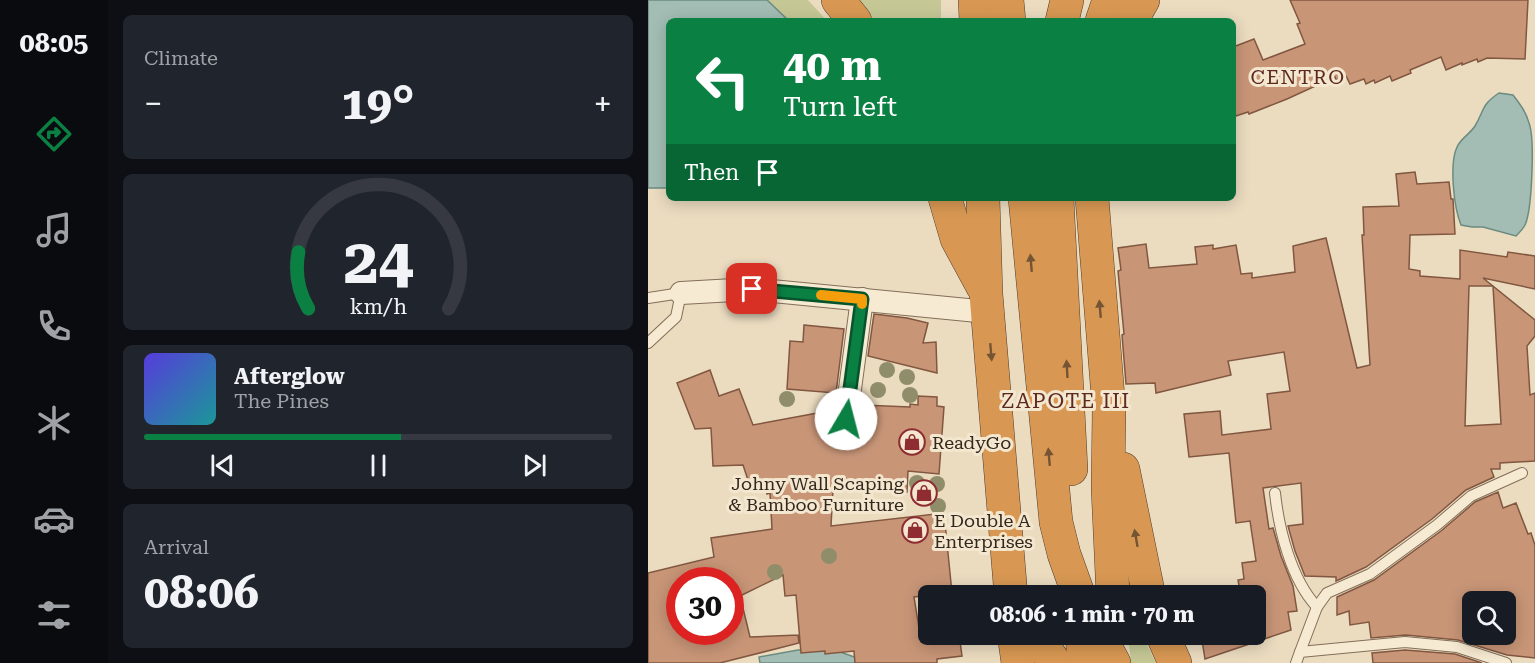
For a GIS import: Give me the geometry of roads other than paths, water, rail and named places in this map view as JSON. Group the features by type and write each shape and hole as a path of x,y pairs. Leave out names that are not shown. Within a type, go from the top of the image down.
{"highway":[{"path":"838,0 853,18"},
{"path":"975,0 976,18"},
{"path":"1007,0 1009,18"},
{"path":"1063,18 1067,0"},
{"path":"1103,18 1109,0"},
{"path":"1133,18 1143,0"},
{"path":"946,201 957,239 987,303"},
{"path":"983,201 987,303 1010,585"},
{"path":"1025,201 1056,522 1075,585"},
{"path":"1057,201 1078,585"},
{"path":"1092,201 1108,409 1108,489 1112,585"},
{"path":"1108,409 1127,486 1146,585"},
{"path":"1008,559 1016,585"},
{"path":"1016,645 1018,663"},
{"path":"1043,645 1055,663"},
{"path":"1083,645 1084,663"},
{"path":"1104,645 1114,663"},
{"path":"1118,645 1120,663"},
{"path":"1167,645 1175,663"}],"street":[{"path":"681,293 752,289 862,299 987,303"},
{"path":"846,419 862,299"}],"lane":[{"path":"648,298 681,293 676,316 648,343"},
{"path":"1506,663 1457,647 1405,642 1298,658 1317,607 1328,593 1370,574 1437,525 1471,496 1522,473"},
{"path":"1275,493 1278,525 1300,584 1317,607"}],"water":[{"path":"648,0 767,0 786,18 666,18 666,188 648,188"},
{"path":"1499,93 1513,95 1526,115 1531,131 1529,205 1525,225 1516,236 1483,227 1461,225 1455,197 1453,164 1457,147 1475,126 1486,104"},
{"path":"829,648 871,663 760,663 759,657 798,650"}],"place":[{"name":"ReadyGo","path":"912,442"},
{"name":"Johny Wall Scaping & Bamboo Furniture","path":"924,493"},
{"name":"E Double A Enterprises","path":"915,530"}],"district":[{"name":"CENTRO","path":"1298,77"},
{"name":"ZAPOTE III","path":"1066,401"}]}
